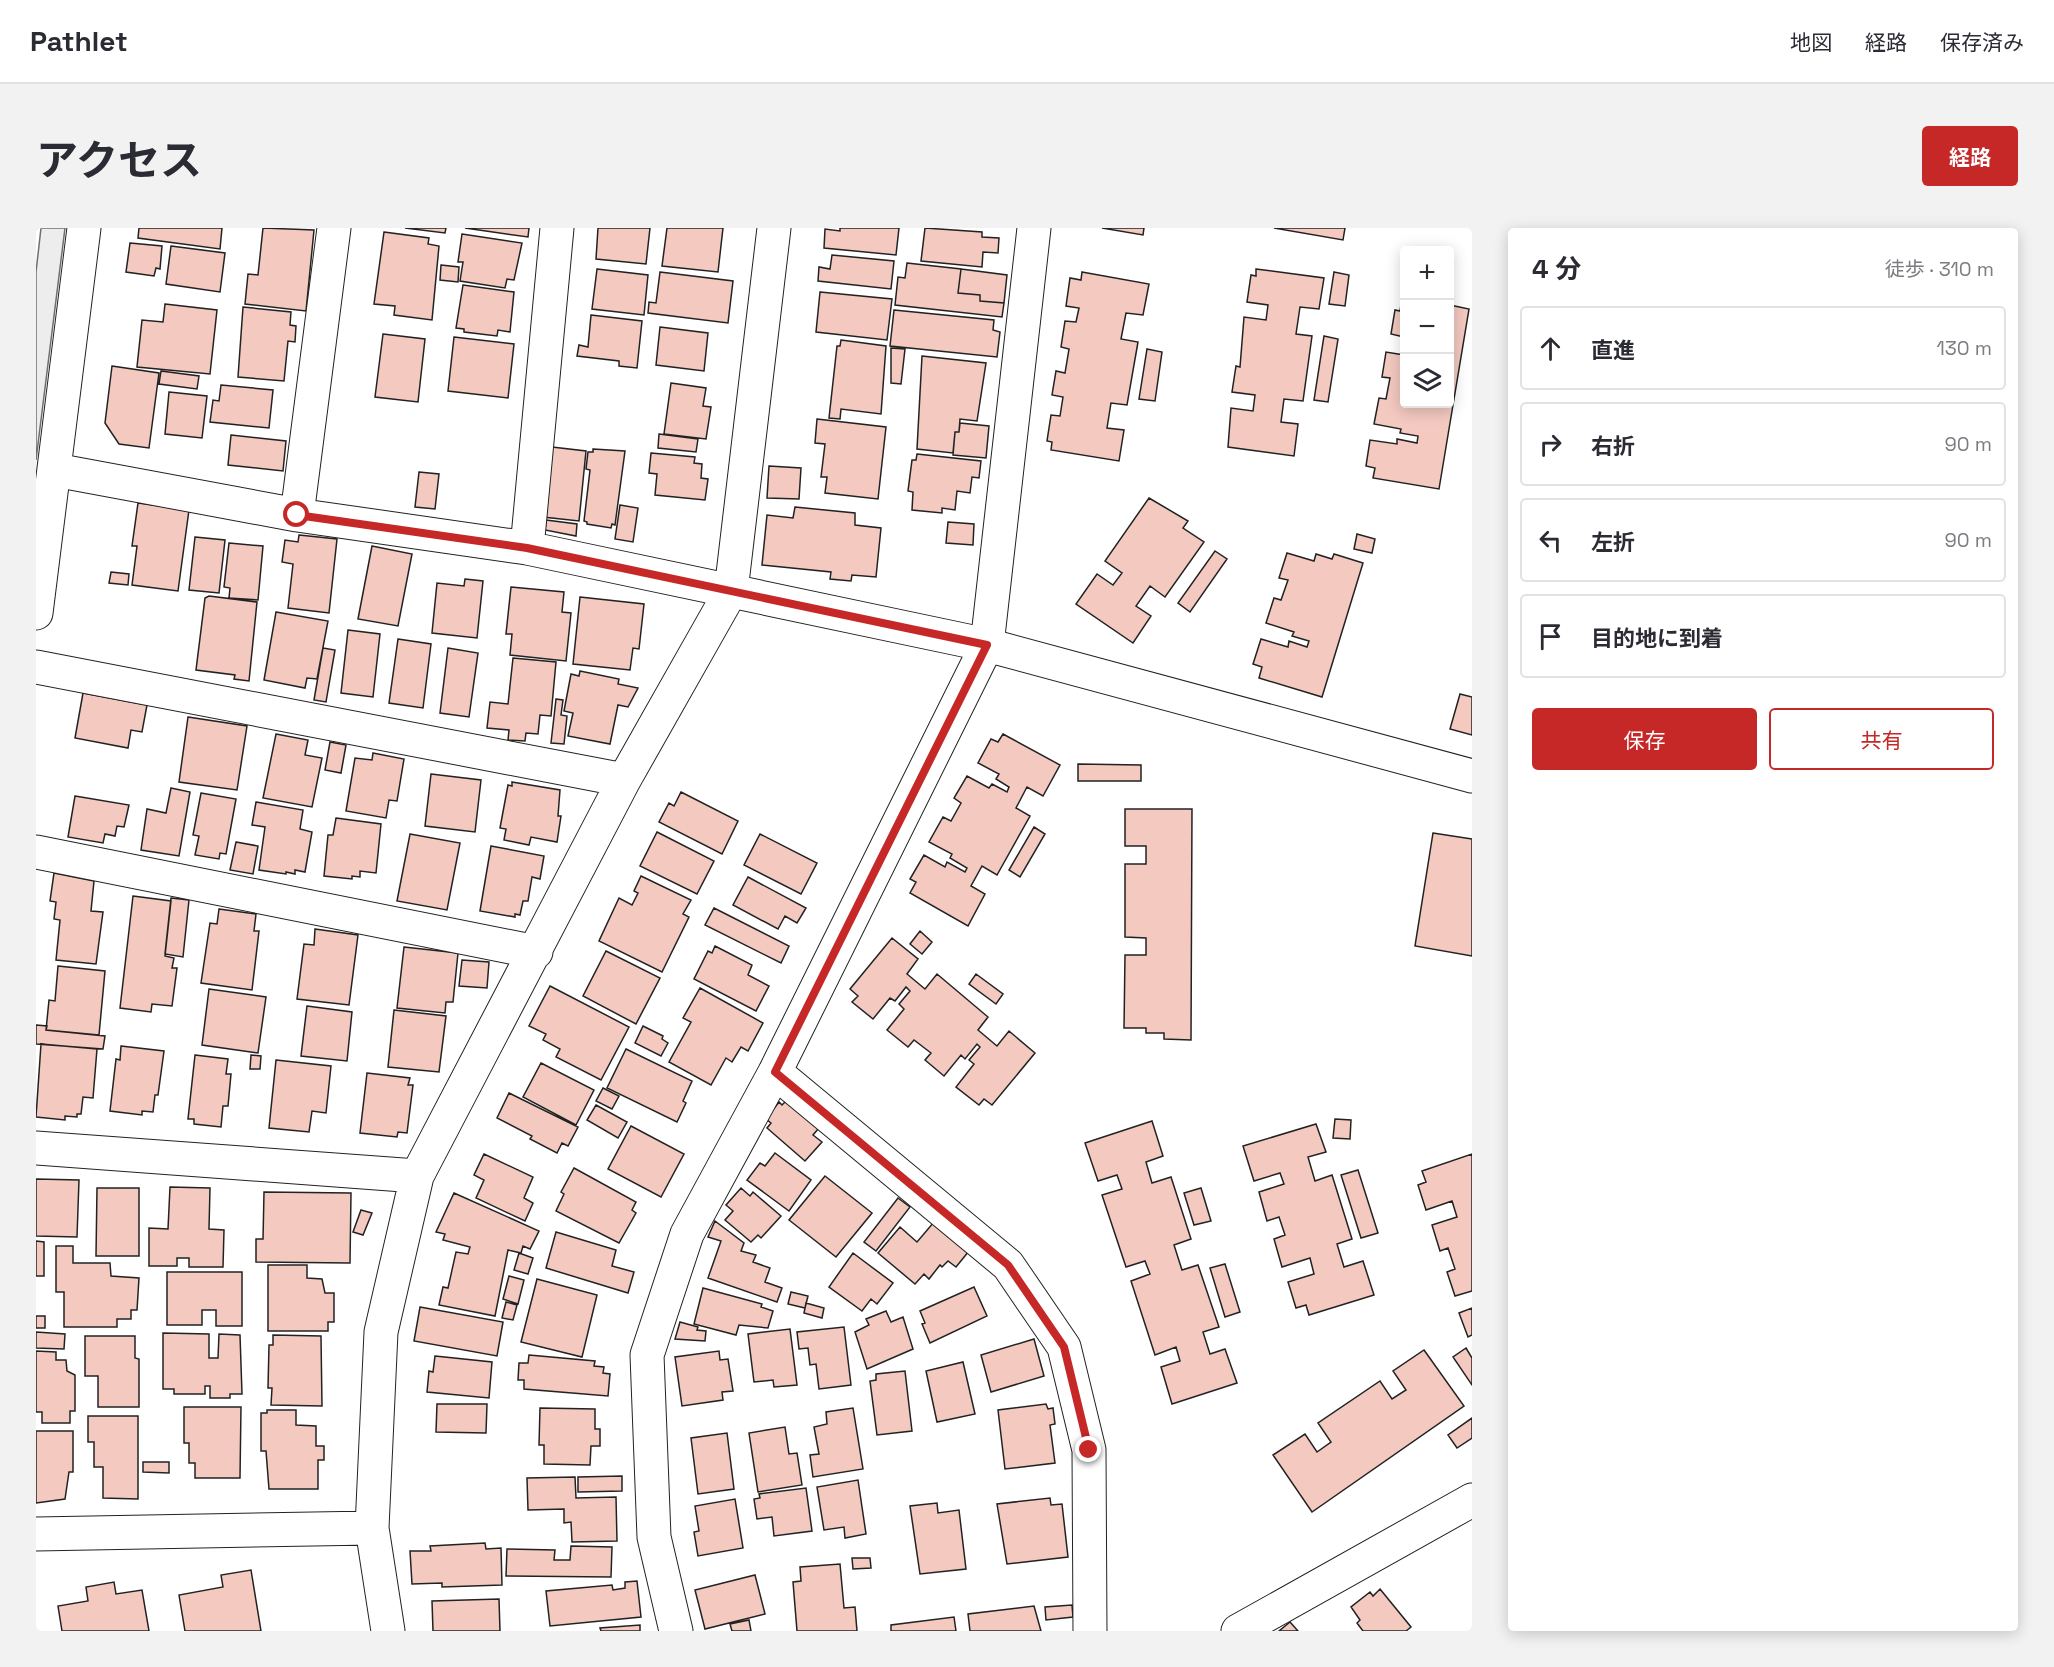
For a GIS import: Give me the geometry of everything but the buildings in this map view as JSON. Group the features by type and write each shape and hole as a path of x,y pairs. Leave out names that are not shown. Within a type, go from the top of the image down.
{"street":[{"path":"36,613 40,542 55,470 84,228"},
{"path":"297,515 334,228"},
{"path":"527,548 557,228"},
{"path":"388,1631 372,1528 381,1332 417,1176 624,780 731,591 774,228"},
{"path":"676,1631 654,1537 647,1355 687,1234 775,1072 987,645 1034,228"},
{"path":"55,470 297,515 527,548 987,645 1472,776"},
{"path":"36,667 624,780"},
{"path":"36,852 536,952"},
{"path":"775,1072 1008,1265 1064,1347 1089,1450 1090,1631"},
{"path":"36,1148 417,1176"},
{"path":"1238,1631 1472,1500"},
{"path":"36,1534 372,1528"}],"shaded area":[{"path":"41,228 65,228 36,460 36,272"}],"route":[{"path":"297,515 527,548 987,645 775,1072 1008,1265 1064,1347 1089,1450"}]}
